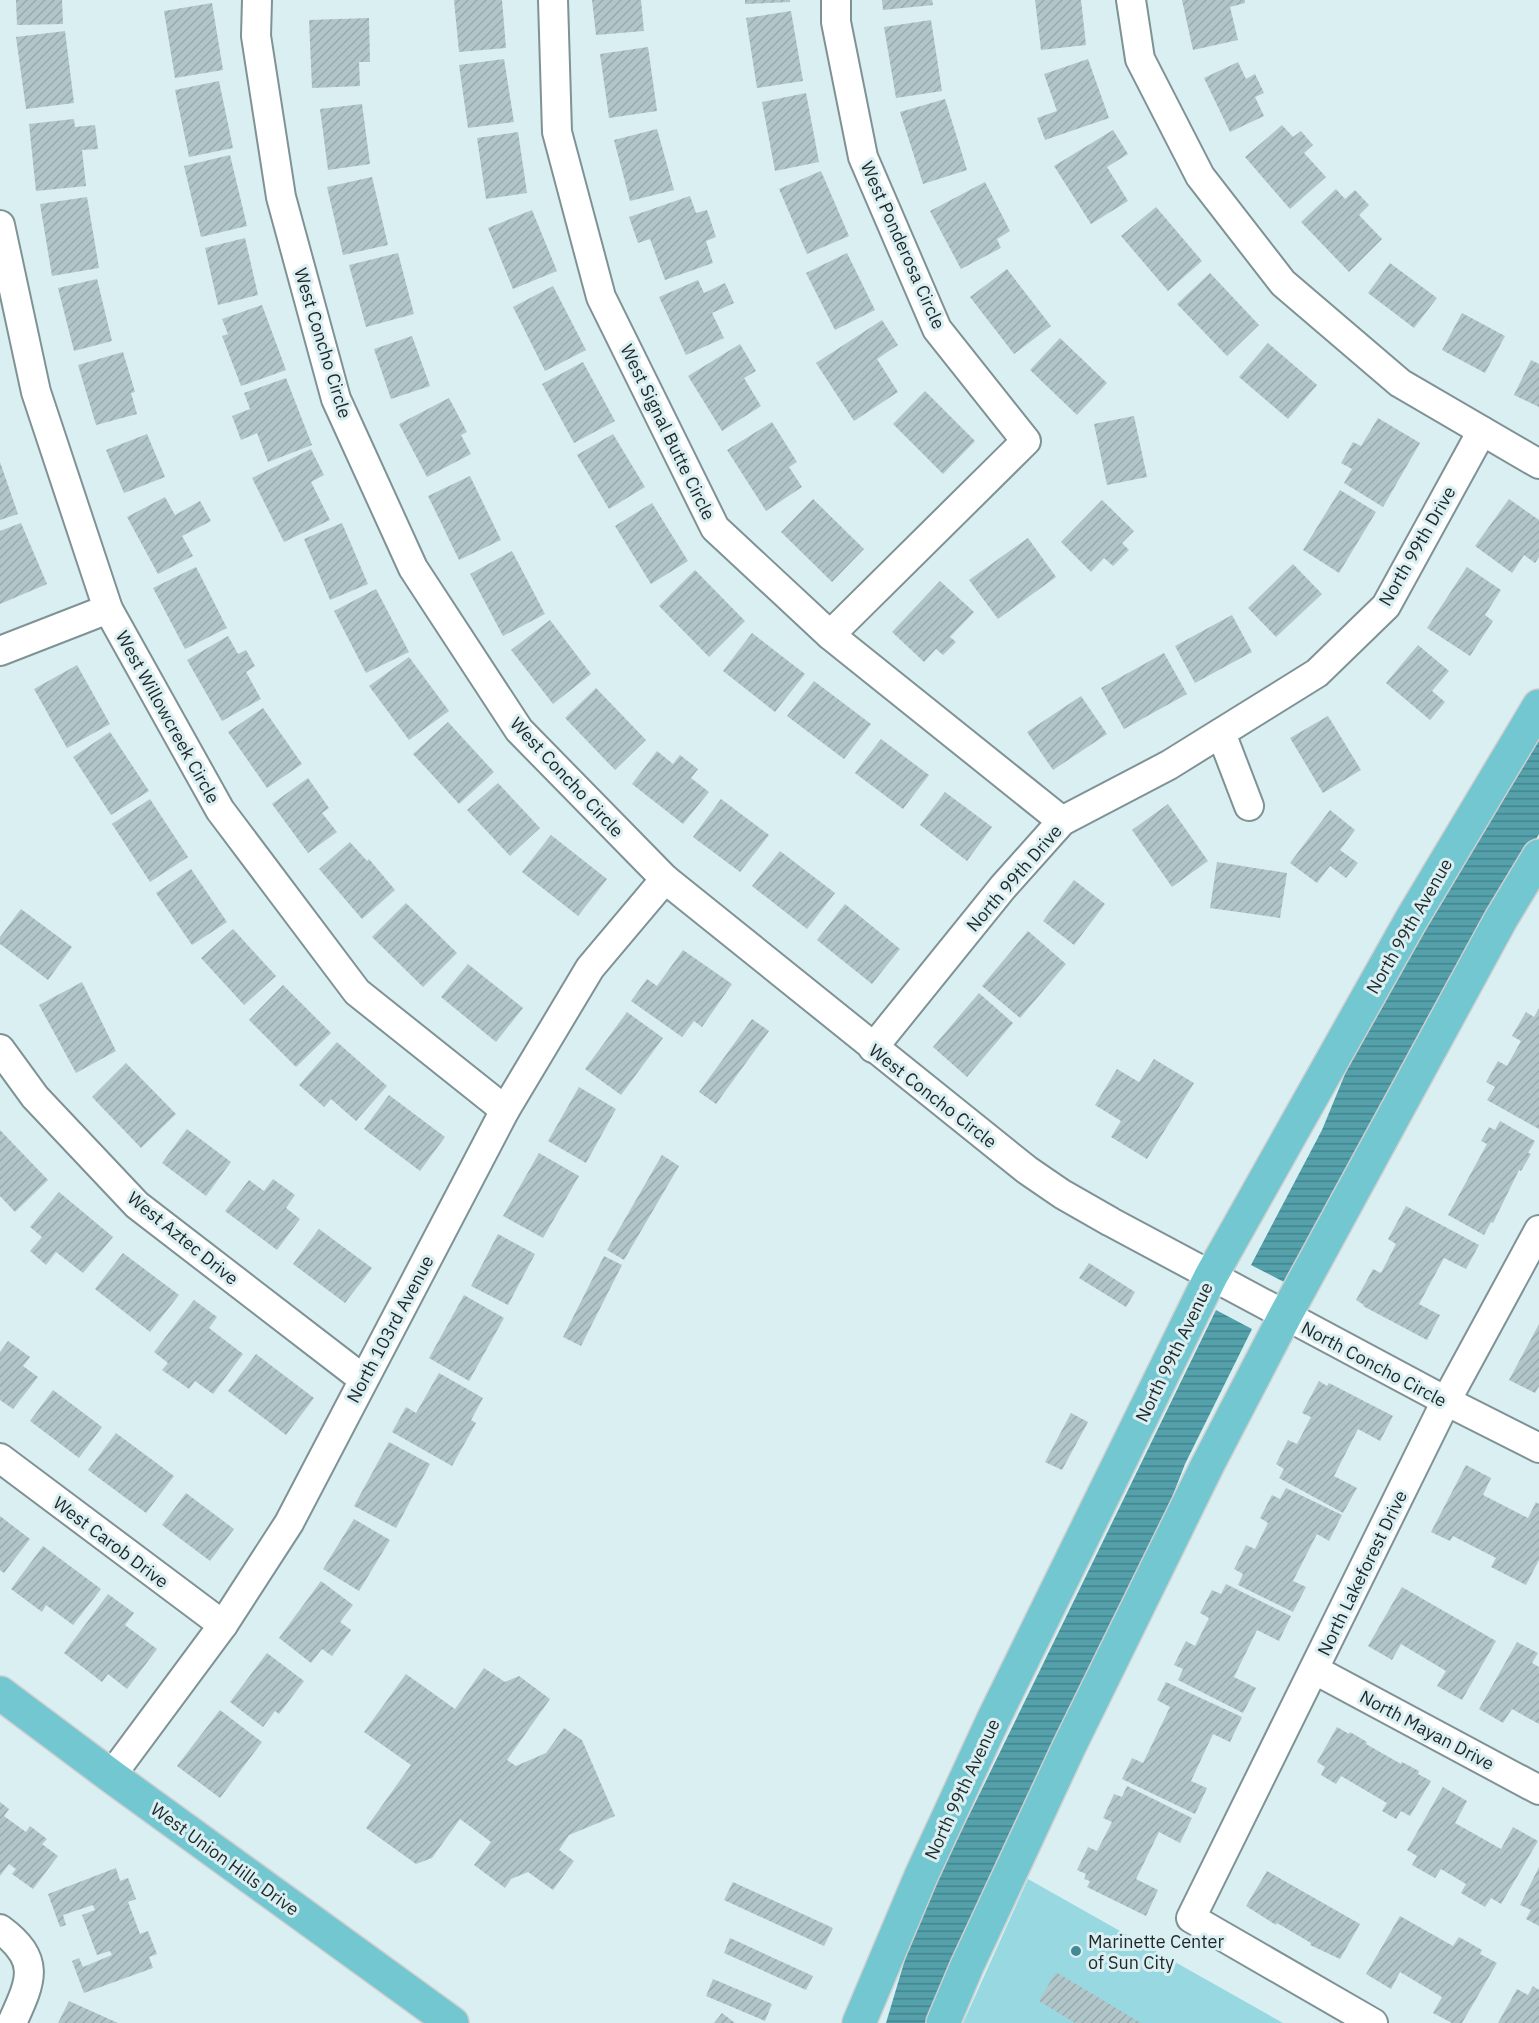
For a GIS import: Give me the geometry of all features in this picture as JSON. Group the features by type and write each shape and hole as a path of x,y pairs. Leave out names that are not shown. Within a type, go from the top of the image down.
{"main road":[{"name":"North 99th Avenue","path":"859,2023 921,1876 988,1731 1211,1276 1411,920 1539,706"},
{"path":"943,2023 967,1966 1069,1747 1208,1466 1285,1317 1501,919 1539,856"},
{"name":"West Union Hills Drive","path":"0,1693 452,2023"}],"street":[{"name":"West Concho Circle","path":"257,0 256,36 281,196 336,399 412,568 519,730 664,879 873,1048 1036,1176 1111,1222 1211,1276"},
{"name":"West Signal Butte Circle","path":"553,0 557,132 601,297 715,528 830,635 1062,821"},
{"name":"West Ponderosa Circle","path":"830,635 1026,441 937,329 863,157 836,22 836,0"},
{"path":"1131,0 1140,59 1200,176 1283,283 1400,383 1539,464"},
{"name":"West Willowcreek Circle","path":"0,225 36,392 108,609 220,810 357,992 505,1110"},
{"name":"North 99th Drive","path":"873,1048 1003,887 1062,821 1168,765 1317,673 1386,606 1482,431"},
{"path":"0,651 108,609"},
{"path":"1221,733 1249,806"},
{"name":"North 103rd Avenue","path":"111,1776 223,1625 290,1523 363,1378 505,1110 590,968 664,879"},
{"name":"West Aztec Drive","path":"0,1049 35,1097 137,1205 363,1378"},
{"name":"North Lakeforest Drive","path":"1373,2023 1191,1918 1446,1401 1539,1230"},
{"name":"North Concho Circle","path":"1211,1276 1285,1317 1539,1448"},
{"name":"West Carob Drive","path":"0,1458 223,1625"},
{"name":"North Mayan Drive","path":"1315,1670 1539,1790"},
{"path":"0,1929 19,1944 28,1965 28,1985 12,2023"}],"shaded area":[{"path":"1539,731 1539,834 1459,970 1284,1282 1251,1265 1322,1130 1357,1045"},
{"path":"1216,1310 1252,1329 1185,1464 1153,1546 930,2023 886,2023 915,1926"},
{"name":"Marinette Center of Sun City","path":"1028,1879 1283,2023 963,2023"}],"building":[{"path":"16,0 62,0 63,24 17,25"},
{"path":"454,0 502,0 506,48 459,52"},
{"path":"592,0 641,0 644,31 596,35"},
{"path":"745,0 790,0 790,2 745,4"},
{"path":"882,0 932,0 933,5 883,10"},
{"path":"1035,0 1081,0 1086,45 1041,50"},
{"path":"1182,0 1245,0 1245,3 1230,7 1238,40 1193,50"},
{"path":"212,3 223,70 175,78 164,11"},
{"path":"791,11 803,81 757,88 746,18"},
{"path":"369,18 370,62 359,62 360,86 312,88 309,20"},
{"path":"931,20 942,91 896,98 884,27"},
{"path":"65,31 74,103 26,109 16,37"},
{"path":"648,47 657,111 609,118 600,54"},
{"path":"504,59 514,122 468,128 459,65"},
{"path":"1088,59 1109,118 1045,140 1037,118 1057,111 1044,74"},
{"path":"1238,62 1246,79 1255,74 1264,93 1255,97 1264,116 1230,132 1204,78"},
{"path":"219,81 233,148 189,157 175,90"},
{"path":"806,93 819,162 775,171 762,102"},
{"path":"945,99 967,170 923,184 900,112"},
{"path":"362,104 370,164 328,170 320,109"},
{"path":"74,119 75,127 95,125 98,149 82,150 86,186 36,191 29,124"},
{"path":"1282,125 1293,137 1301,131 1313,145 1304,153 1326,177 1290,209 1245,157"},
{"path":"657,129 674,190 630,201 614,140"},
{"path":"1113,130 1128,154 1107,167 1128,201 1091,224 1054,166"},
{"path":"518,132 527,193 486,199 477,138"},
{"path":"230,155 247,226 201,237 184,166"},
{"path":"821,171 849,236 807,254 779,189"},
{"path":"372,177 388,245 343,255 327,187"},
{"path":"985,182 1010,231 997,239 1001,248 961,269 930,211"},
{"path":"1336,189 1345,199 1355,190 1369,205 1359,215 1382,239 1349,272 1301,222"},
{"path":"690,196 696,213 707,210 716,237 706,241 713,263 665,280 650,239 638,243 629,217"},
{"path":"87,197 99,268 52,276 40,204"},
{"path":"1156,207 1202,261 1168,291 1121,236"},
{"path":"532,210 557,271 513,289 488,228"},
{"path":"245,238 258,295 218,305 205,248"},
{"path":"398,253 414,314 366,327 349,265"},
{"path":"847,253 875,310 835,330 806,273"},
{"path":"1390,263 1437,298 1414,328 1368,293"},
{"path":"1007,269 1051,326 1014,354 970,297"},
{"path":"1210,273 1259,325 1227,356 1177,304"},
{"path":"97,279 112,341 74,351 58,288"},
{"path":"698,280 704,293 725,283 734,303 712,313 724,338 686,355 659,297"},
{"path":"553,286 586,350 545,371 513,307"},
{"path":"262,305 286,370 241,386 222,336 228,334 222,319"},
{"path":"1462,313 1505,336 1485,373 1442,350"},
{"path":"882,320 898,345 877,359 898,392 854,421 816,363"},
{"path":"412,336 430,386 391,399 374,349"},
{"path":"1060,338 1107,383 1077,415 1030,370"},
{"path":"1268,343 1317,385 1288,419 1239,377"},
{"path":"740,344 756,371 744,378 761,406 722,431 688,376"},
{"path":"123,352 135,392 131,393 137,414 96,425 78,365"},
{"path":"1531,360 1539,364 1539,407 1514,395"},
{"path":"583,362 615,421 574,443 542,384"},
{"path":"286,378 312,445 268,462 257,433 241,440 232,416 250,409 244,393"},
{"path":"925,391 975,441 943,474 893,424"},
{"path":"449,398 467,432 461,435 471,454 427,477 399,424"},
{"path":"1134,416 1147,477 1107,485 1094,424"},
{"path":"1378,418 1420,443 1383,507 1344,483 1352,469 1341,463 1353,442 1361,446"},
{"path":"772,422 797,462 789,467 802,487 766,511 727,450"},
{"path":"147,434 165,477 124,493 106,450"},
{"path":"613,434 645,487 609,509 577,455"},
{"path":"311,449 324,475 311,482 330,520 284,542 252,478"},
{"path":"0,462 18,514 0,520"},
{"path":"470,476 501,540 459,560 428,496"},
{"path":"1340,490 1376,512 1339,573 1303,550"},
{"path":"165,497 175,515 200,501 211,521 182,536 193,556 158,574 127,517"},
{"path":"813,499 864,549 832,582 781,532"},
{"path":"1509,499 1539,520 1539,557 1535,563 1524,555 1512,573 1475,546"},
{"path":"1102,500 1134,531 1122,543 1129,550 1113,566 1104,558 1091,572 1061,542"},
{"path":"652,503 688,561 651,584 615,526"},
{"path":"21,523 47,584 0,604 0,531"},
{"path":"342,523 368,584 330,600 304,539"},
{"path":"1028,538 1056,577 998,619 969,580"},
{"path":"512,551 545,614 503,636 470,574"},
{"path":"1293,564 1322,594 1276,637 1248,608"},
{"path":"196,567 227,628 185,649 153,588"},
{"path":"1467,567 1501,590 1485,615 1493,621 1470,656 1427,628"},
{"path":"695,570 745,621 709,657 659,606"},
{"path":"940,581 974,612 950,637 956,642 943,655 936,649 924,662 892,632"},
{"path":"376,589 409,652 366,673 334,611"},
{"path":"1232,615 1252,652 1195,683 1175,646"},
{"path":"550,620 591,674 553,704 511,650"},
{"path":"752,633 805,674 775,712 723,671"},
{"path":"228,636 238,654 246,650 255,666 246,672 261,699 222,721 187,660"},
{"path":"1418,645 1449,671 1432,691 1445,702 1430,720 1386,683"},
{"path":"1164,653 1187,694 1124,729 1101,688"},
{"path":"409,657 449,711 409,740 369,686"},
{"path":"77,665 110,724 67,748 34,689"},
{"path":"814,681 871,724 844,759 787,716"},
{"path":"596,688 646,740 615,770 565,718"},
{"path":"1081,696 1107,734 1053,770 1027,732"},
{"path":"263,708 302,764 267,788 228,732"},
{"path":"1328,716 1361,770 1323,793 1290,738"},
{"path":"448,722 494,772 459,804 413,754"},
{"path":"110,732 149,791 111,815 73,757"},
{"path":"881,739 929,775 903,809 855,773"},
{"path":"657,751 673,764 680,755 698,769 691,778 709,792 683,824 632,784"},
{"path":"308,778 329,808 322,813 337,832 308,853 272,804"},
{"path":"498,783 540,828 510,856 467,810"},
{"path":"945,792 992,827 967,861 920,825"},
{"path":"150,799 188,857 150,882 112,824"},
{"path":"721,799 769,835 740,872 693,837"},
{"path":"1168,804 1208,861 1172,887 1132,830"},
{"path":"1330,810 1355,830 1340,850 1358,863 1346,878 1330,866 1317,883 1290,863"},
{"path":"551,835 607,879 578,916 522,872"},
{"path":"350,842 367,861 369,859 395,890 362,919 319,869"},
{"path":"780,851 835,893 807,929 752,886"},
{"path":"1217,862 1287,873 1280,918 1210,908"},
{"path":"191,869 227,922 192,945 156,893"},
{"path":"1074,880 1105,904 1074,945 1043,921"},
{"path":"406,903 457,953 423,987 372,937"},
{"path":"845,904 900,949 872,984 817,940"},
{"path":"21,909 72,947 48,980 0,944 0,937"},
{"path":"233,929 276,976 244,1005 201,958"},
{"path":"1028,931 1066,964 1020,1018 982,986"},
{"path":"683,950 732,984 702,1027 694,1021 682,1037 631,1001 647,979 657,986"},
{"path":"468,964 523,1008 496,1042 441,997"},
{"path":"82,982 116,1051 76,1073 39,1005"},
{"path":"283,985 331,1033 296,1067 249,1020"},
{"path":"979,993 1013,1023 967,1077 933,1047"},
{"path":"1539,1008 1539,1129 1487,1100 1495,1087 1486,1082 1498,1061 1507,1066 1521,1041 1512,1036 1526,1012 1534,1017"},
{"path":"627,1012 663,1038 621,1095 585,1069"},
{"path":"752,1019 769,1031 716,1104 699,1092"},
{"path":"337,1042 387,1086 356,1121 331,1099 324,1107 299,1085"},
{"path":"1154,1059 1194,1083 1147,1159 1111,1137 1121,1121 1095,1105 1117,1069 1139,1082"},
{"path":"126,1063 176,1114 141,1148 92,1097"},
{"path":"579,1087 616,1109 586,1163 548,1141"},
{"path":"389,1095 445,1137 420,1171 364,1129"},
{"path":"1500,1121 1535,1141 1528,1153 1531,1154 1521,1171 1519,1170 1493,1223 1491,1222 1484,1235 1448,1215 1487,1144 1481,1141 1489,1127 1495,1130"},
{"path":"187,1129 231,1162 206,1196 162,1163"},
{"path":"0,1130 48,1180 15,1212 0,1196"},
{"path":"539,1153 579,1176 543,1238 503,1216"},
{"path":"662,1155 679,1166 624,1260 607,1250"},
{"path":"273,1179 295,1195 286,1208 300,1219 277,1250 225,1211 249,1180 264,1191"},
{"path":"59,1192 113,1237 83,1273 56,1252 46,1265 30,1251 42,1237 30,1227"},
{"path":"1406,1206 1479,1245 1466,1269 1444,1258 1419,1304 1440,1315 1427,1340 1356,1300 1373,1269 1381,1273 1396,1244 1388,1239"},
{"path":"319,1229 372,1268 345,1303 293,1264"},
{"path":"498,1234 535,1254 508,1305 471,1286"},
{"path":"123,1253 179,1295 150,1332 95,1289"},
{"path":"604,1256 622,1265 581,1346 563,1337"},
{"path":"1089,1263 1135,1292 1126,1307 1079,1278"},
{"path":"464,1295 504,1318 469,1381 429,1358"},
{"path":"194,1300 217,1317 209,1328 243,1354 213,1394 195,1381 189,1389 162,1370 168,1363 154,1352"},
{"path":"1539,1324 1539,1386 1535,1393 1509,1380"},
{"path":"8,1341 30,1357 23,1366 38,1377 13,1409 0,1400 0,1352"},
{"path":"256,1354 314,1398 286,1435 228,1391"},
{"path":"439,1373 483,1398 471,1420 476,1423 452,1466 392,1432 406,1407 416,1413"},
{"path":"1319,1381 1327,1386 1329,1383 1393,1416 1380,1441 1358,1429 1334,1476 1357,1488 1343,1513 1279,1478 1284,1469 1276,1464 1288,1440 1297,1444 1311,1417 1302,1413"},
{"path":"53,1390 102,1427 79,1458 30,1421"},
{"path":"1071,1413 1088,1422 1062,1470 1045,1462"},
{"path":"116,1433 174,1476 146,1513 88,1470"},
{"path":"389,1442 430,1464 396,1528 354,1506"},
{"path":"1466,1465 1491,1478 1483,1495 1528,1518 1536,1502 1539,1504 1539,1560 1526,1585 1491,1567 1496,1558 1453,1536 1450,1541 1431,1532"},
{"path":"1286,1488 1342,1515 1329,1541 1317,1534 1293,1581 1306,1587 1293,1612 1238,1585 1243,1574 1234,1569 1246,1545 1255,1549 1268,1523 1260,1518 1272,1495 1280,1499"},
{"path":"186,1493 234,1529 210,1561 162,1525"},
{"path":"0,1516 30,1539 4,1573 0,1570"},
{"path":"354,1519 390,1540 359,1591 323,1569"},
{"path":"43,1546 101,1589 73,1625 46,1605 42,1612 11,1589"},
{"path":"321,1581 353,1605 340,1622 351,1630 332,1656 322,1649 311,1663 279,1638"},
{"path":"1226,1584 1291,1616 1279,1641 1257,1630 1234,1677 1256,1688 1243,1713 1178,1680 1183,1669 1174,1665 1186,1641 1195,1646 1209,1618 1200,1613 1212,1590 1221,1594"},
{"path":"1402,1587 1496,1641 1462,1700 1437,1686 1446,1671 1401,1644 1392,1660 1368,1646"},
{"path":"108,1594 134,1613 125,1625 157,1649 127,1689 108,1674 102,1682 64,1653"},
{"path":"1517,1642 1538,1653 1532,1663 1539,1667 1539,1724 1512,1709 1503,1723 1479,1709"},
{"path":"267,1653 304,1681 279,1714 275,1711 263,1727 230,1702"},
{"path":"484,1668 505,1682 519,1676 550,1699 507,1760 516,1766 546,1753 564,1728 582,1740 615,1816 569,1835 559,1850 574,1861 553,1890 528,1872 511,1879 505,1888 474,1865 491,1842 460,1819 432,1858 416,1864 366,1828 411,1765 364,1732 406,1674 455,1709"},
{"path":"1166,1682 1242,1717 1230,1742 1213,1734 1191,1781 1207,1788 1195,1814 1122,1779 1132,1758 1143,1763 1170,1707 1157,1700"},
{"path":"220,1710 262,1742 220,1798 177,1766"},
{"path":"1337,1727 1349,1734 1350,1732 1401,1764 1402,1762 1419,1771 1418,1774 1431,1781 1410,1816 1401,1811 1396,1819 1382,1811 1387,1803 1341,1776 1336,1784 1321,1775 1325,1767 1317,1762"},
{"path":"1127,1786 1192,1818 1180,1843 1159,1832 1136,1879 1158,1890 1146,1916 1087,1887 1090,1881 1084,1879 1086,1874 1077,1870 1088,1847 1097,1851 1112,1822 1103,1818 1114,1794 1122,1797"},
{"path":"1443,1787 1467,1801 1455,1823 1501,1849 1513,1827 1538,1841 1501,1904 1491,1898 1485,1907 1461,1893 1466,1884 1441,1869 1435,1878 1412,1865 1417,1856 1407,1850"},
{"path":"0,1802 9,1809 4,1816 26,1832 30,1826 47,1839 42,1844 58,1856 33,1889 12,1874 16,1869 9,1864 0,1876"},
{"path":"1539,1867 1539,1926 1526,1919 1531,1910 1520,1905"},
{"path":"116,1868 120,1881 128,1878 136,1899 128,1902 140,1934 148,1931 157,1954 149,1957 153,1968 84,1993 72,1961 79,1958 83,1967 112,1955 110,1951 97,1955 82,1915 95,1910 93,1905 63,1915 66,1925 60,1927 48,1894"},
{"path":"1267,1871 1360,1924 1340,1959 1310,1945 1311,1943 1246,1906"},
{"path":"733,1882 833,1928 824,1946 724,1900"},
{"path":"1400,1916 1453,1946 1459,1937 1482,1950 1480,1954 1497,1963 1462,2023 1452,2023 1433,2013 1442,1997 1400,1972 1391,1989 1366,1974"},
{"path":"730,1938 813,1976 806,1990 724,1953"},
{"path":"1056,1972 1141,2023 1075,2023 1039,2001"},
{"path":"713,1979 772,2004 765,2021 706,1996"},
{"path":"1533,1986 1539,1990 1539,2023 1498,2023 1517,1989 1528,1995"},
{"path":"69,2001 118,2023 58,2023"},
{"path":"722,2013 735,2023 714,2023"}],"place":[{"name":"Marinette Center of Sun City","path":"1076,1951"}]}
